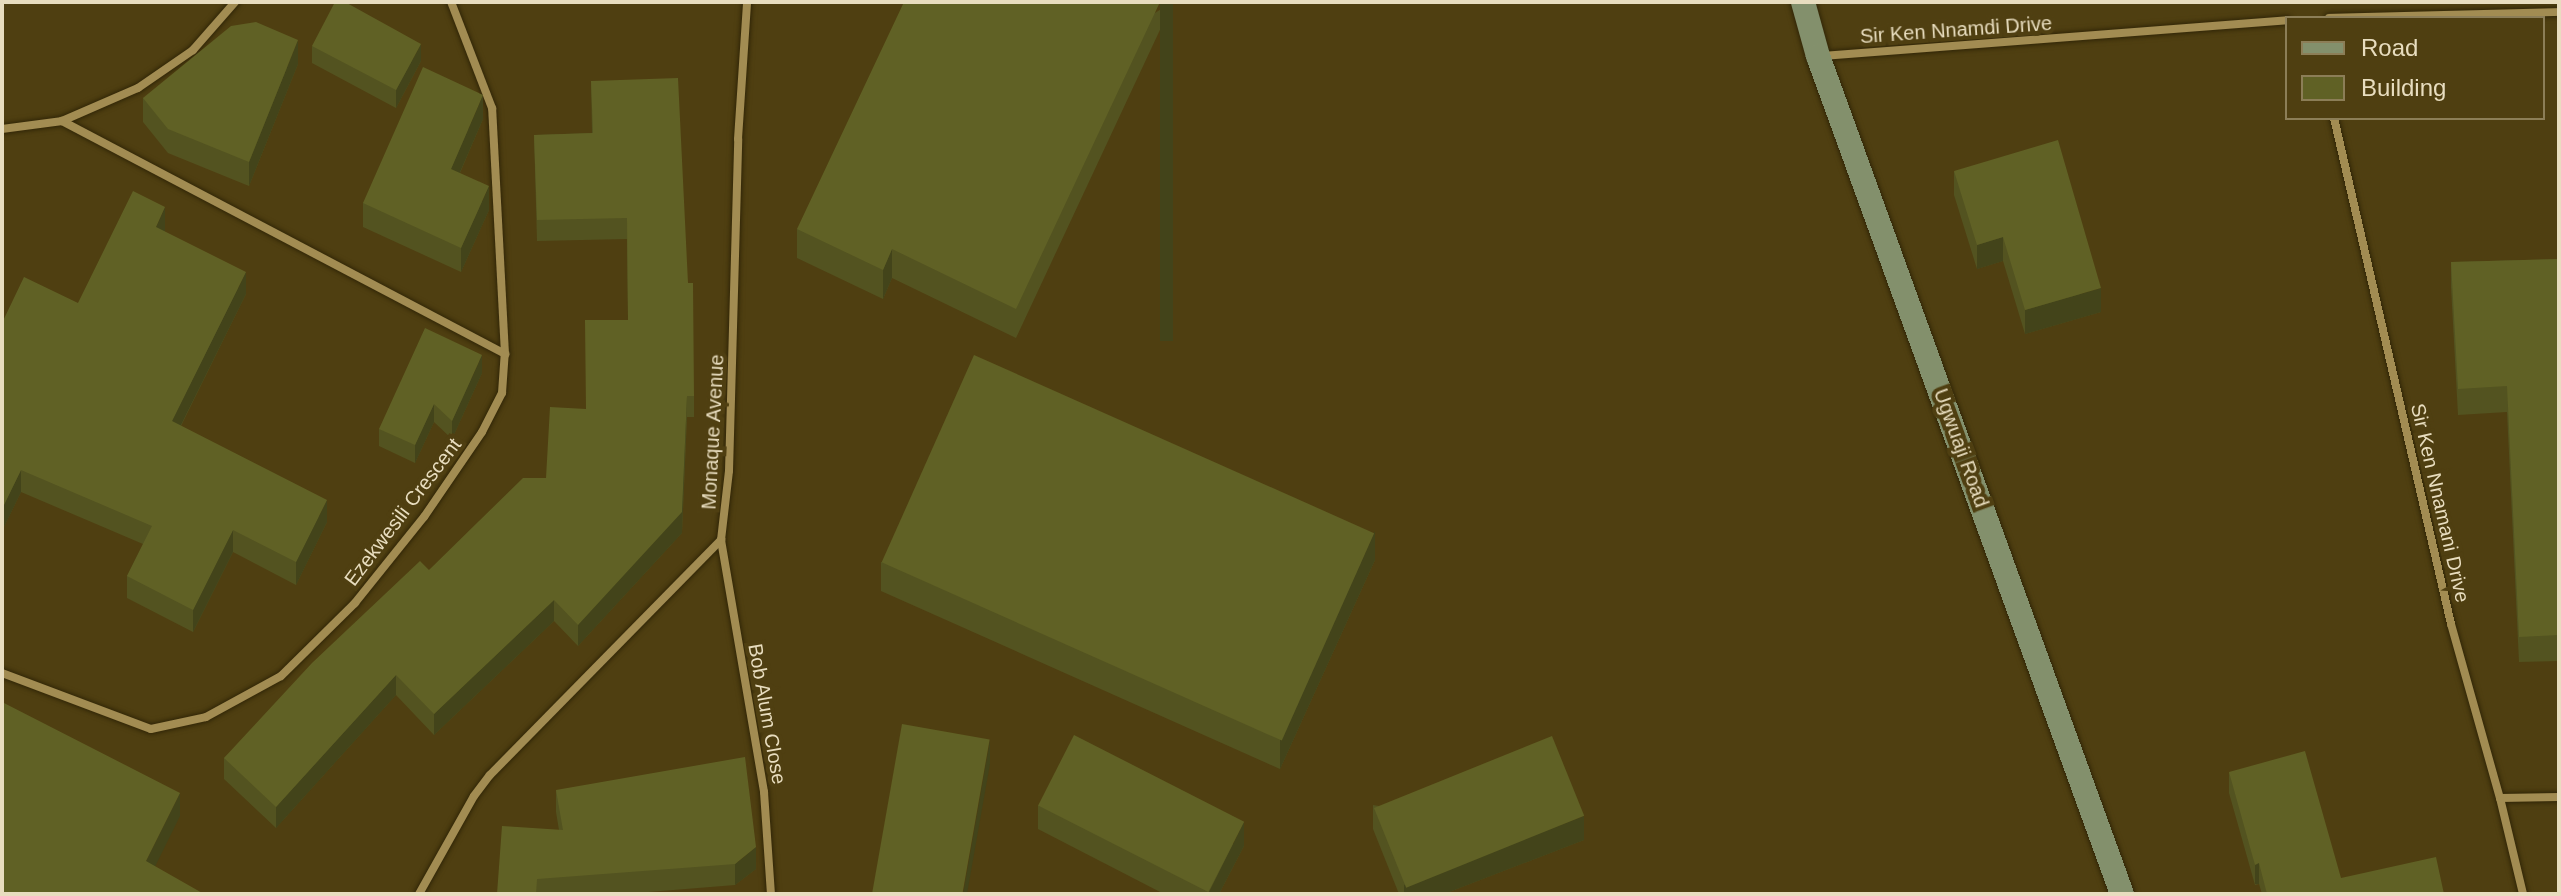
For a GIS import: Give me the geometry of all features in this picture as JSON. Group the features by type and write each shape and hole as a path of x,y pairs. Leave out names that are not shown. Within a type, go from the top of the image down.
{"main road":[{"name":"Ugwuaji Road","path":"1803,2 1818,56 2122,894"}],"street":[{"path":"2,129 62,121 138,88 193,50 235,2"},
{"name":"Ezekwesili Crescent","path":"2,673 151,729 206,717 281,676 355,603 433,505 482,432 502,393 505,354 492,108 451,2"},
{"name":"Monaque Avenue","path":"419,894 490,775 721,540 729,471 738,139 747,2"},
{"path":"2406,16 2559,12"},
{"name":"Sir Ken Nnamdi Drive","path":"1818,56 2285,20"},
{"name":"Sir Ken Nnamani Drive","path":"2334,120 2451,624 2500,798 2523,894"},
{"path":"62,121 505,354"},
{"name":"Bob Alum Close","path":"721,540 764,792 771,894"},
{"path":"2500,798 2559,797"}],"building":[{"path":"335,2 345,2 421,44 396,90 312,46"},
{"path":"904,2 1160,2 1016,309 892,249 883,270 797,229"},
{"path":"256,22 298,40 249,162 168,129 143,98 231,26"},
{"path":"423,67 483,95 451,169 489,186 461,248 363,203"},
{"path":"678,78 688,283 693,283 694,396 687,396 682,512 578,625 554,600 434,714 396,675 276,807 224,758 312,663 420,561 429,570 523,478 546,478 550,407 586,409 585,320 628,320 627,218 537,220 534,135 593,133 591,81"},
{"path":"2058,140 2101,288 2025,310 2003,237 1977,245 1954,171"},
{"path":"133,191 165,207 156,227 246,272 172,421 327,500 296,562 233,530 193,610 127,576 152,526 21,470 2,509 2,323 24,277 78,303"},
{"path":"2559,259 2559,635 2519,637 2507,386 2458,389 2451,262"},
{"path":"425,328 482,355 452,421 434,404 415,445 379,429"},
{"path":"974,355 1374,533 1282,741 882,562"},
{"path":"2,702 180,793 146,861 204,894 2,894"},
{"path":"902,724 990,739 962,894 872,894"},
{"path":"1074,735 1244,822 1208,892 1038,805"},
{"path":"1552,736 1584,816 1406,888 1374,808"},
{"path":"2305,751 2341,878 2436,857 2444,894 2267,894 2259,863 2255,865 2229,772"},
{"path":"745,757 756,847 735,864 537,879 536,894 497,894 502,826 563,830 556,790"}]}
